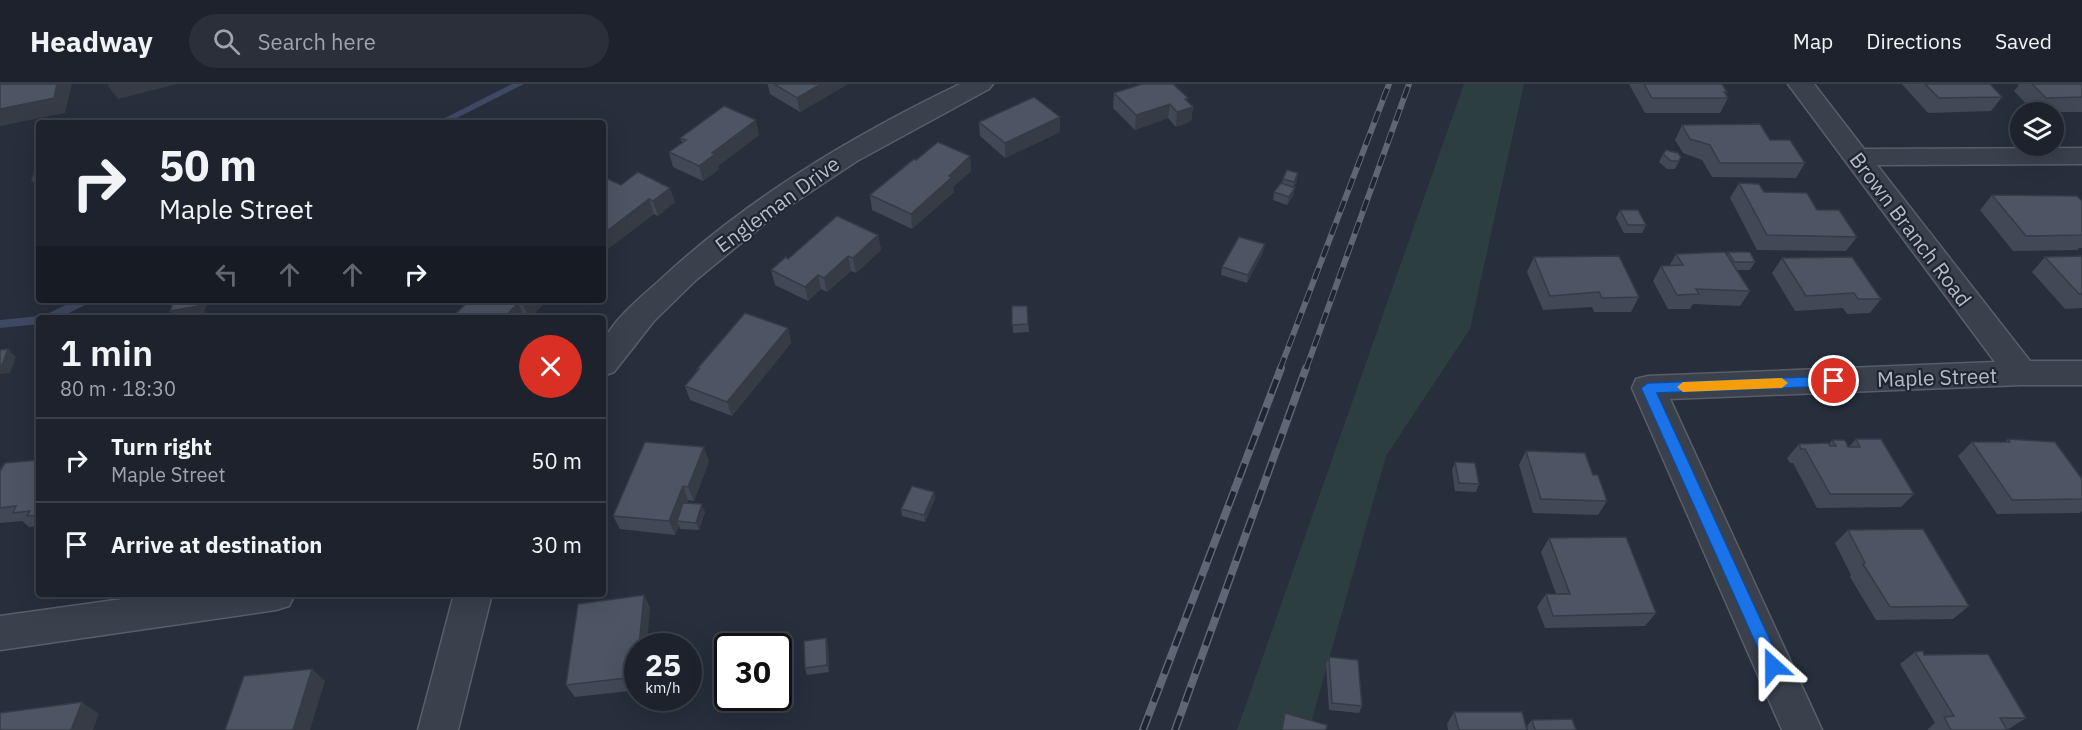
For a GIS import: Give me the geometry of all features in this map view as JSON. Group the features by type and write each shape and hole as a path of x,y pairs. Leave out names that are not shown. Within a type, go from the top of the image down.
{"street":[{"name":"Engleman Drive","path":"606,359 648,308 699,261 763,210 811,176 872,139 980,84"},
{"name":"Brown Branch Road","path":"1802,84 2021,373"},
{"path":"1857,157 2082,156"},
{"name":"Maple Street","path":"1802,730 1648,388 2021,373 2082,373"},
{"path":"0,633 255,597"},
{"path":"438,730 472,597"}],"shaded area":[{"path":"1464,84 1524,84 1470,329 1386,456 1309,730 1237,730"}],"building":[{"path":"0,84 57,84 54,98 0,109"},
{"path":"774,84 821,84 797,98"},
{"path":"1142,84 1173,84 1188,98 1185,99 1193,107 1177,112 1170,104 1136,115 1114,93"},
{"path":"1644,84 1722,84 1728,98 1652,98"},
{"path":"1925,84 1990,84 2002,97 1939,98"},
{"path":"2032,84 2082,84 2082,97 2046,98"},
{"path":"1034,97 1060,117 1005,143 979,122"},
{"path":"724,106 756,120 712,153 715,154 699,166 669,152 686,140 680,138"},
{"path":"1760,124 1770,140 1790,140 1805,163 1720,163 1710,145 1690,139 1682,125"},
{"path":"938,142 970,156 949,176 952,177 911,214 870,195 914,159 916,160"},
{"path":"1666,150 1678,153 1681,157 1679,161 1671,161 1663,154"},
{"path":"1287,170 1298,173 1294,182 1283,179"},
{"path":"36,172 36,180 32,181"},
{"path":"638,172 670,188 653,201 649,199 606,232 606,178 621,185"},
{"path":"1281,183 1295,188 1289,197 1274,192"},
{"path":"1739,183 1759,184 1764,192 1807,193 1817,210 1839,210 1857,237 1767,235"},
{"path":"1992,195 2077,196 2082,201 2082,235 2026,236"},
{"path":"1620,210 1638,210 1646,225 1628,225"},
{"path":"837,216 878,235 853,258 848,256 824,278 818,275 805,287 771,270 786,257 788,259"},
{"path":"1239,237 1265,244 1248,275 1222,267"},
{"path":"1725,252 1750,291 1696,289 1699,294 1677,295 1661,266 1683,265 1676,254"},
{"path":"1728,252 1750,252 1755,262 1734,262"},
{"path":"1619,256 1639,297 1602,298 1599,292 1550,296 1534,257"},
{"path":"2082,256 2082,294 2079,294 2045,257"},
{"path":"1852,257 1881,299 1858,299 1854,293 1806,296 1782,258"},
{"path":"173,303 199,303 198,306 170,311"},
{"path":"467,303 518,303 507,315 454,315"},
{"path":"1012,306 1027,306 1028,324 1012,325"},
{"path":"745,313 788,328 727,402 685,386 699,369 697,369"},
{"path":"8,349 2,365 0,365 0,350"},
{"path":"1856,439 1881,439 1914,494 1830,494 1805,449 1801,449 1799,444 1828,443 1830,446 1836,446 1832,440 1845,440 1848,447 1860,447"},
{"path":"2008,439 2055,442 2082,479 2082,499 2012,500 1972,442 2010,442"},
{"path":"645,442 704,447 688,487 683,486 669,521 613,516"},
{"path":"1526,451 1585,453 1593,475 1598,475 1607,501 1541,499"},
{"path":"36,460 36,515 27,516 30,511 13,513 16,506 0,508 0,471 5,463"},
{"path":"1455,462 1475,463 1479,484 1459,483"},
{"path":"912,486 934,492 924,515 901,509"},
{"path":"683,503 702,504 696,523 677,521"},
{"path":"1923,529 1969,606 1890,607 1863,564 1865,563 1848,530"},
{"path":"1626,537 1656,613 1553,616 1546,594 1570,594 1549,538"},
{"path":"644,595 640,633 624,633 624,678 566,685 578,604"},
{"path":"826,638 827,665 805,668 804,641"},
{"path":"1923,651 1924,655 1988,654 2026,718 2000,718 2007,730 1951,730 1944,717 1954,716 1915,652"},
{"path":"1329,657 1358,660 1362,706 1332,703"},
{"path":"312,669 293,730 225,730 244,676"},
{"path":"82,702 71,730 0,730 0,713"},
{"path":"1454,712 1522,712 1527,730 1459,730"},
{"path":"1285,713 1327,725 1326,730 1282,730"},
{"path":"1572,719 1576,730 1535,730 1532,720"}],"waterway":[{"path":"446,120 519,84"},
{"path":"55,315 79,303"},
{"path":"0,324 36,320"}],"railway":[{"path":"1280,369 1389,84"},
{"path":"1306,369 1409,84"},
{"path":"1143,730 1281,368"},
{"path":"1175,730 1306,368"}],"slow traffic":[{"path":"1683,387 1782,383"}],"route":[{"path":"1773,666 1648,388 1834,381"}]}
